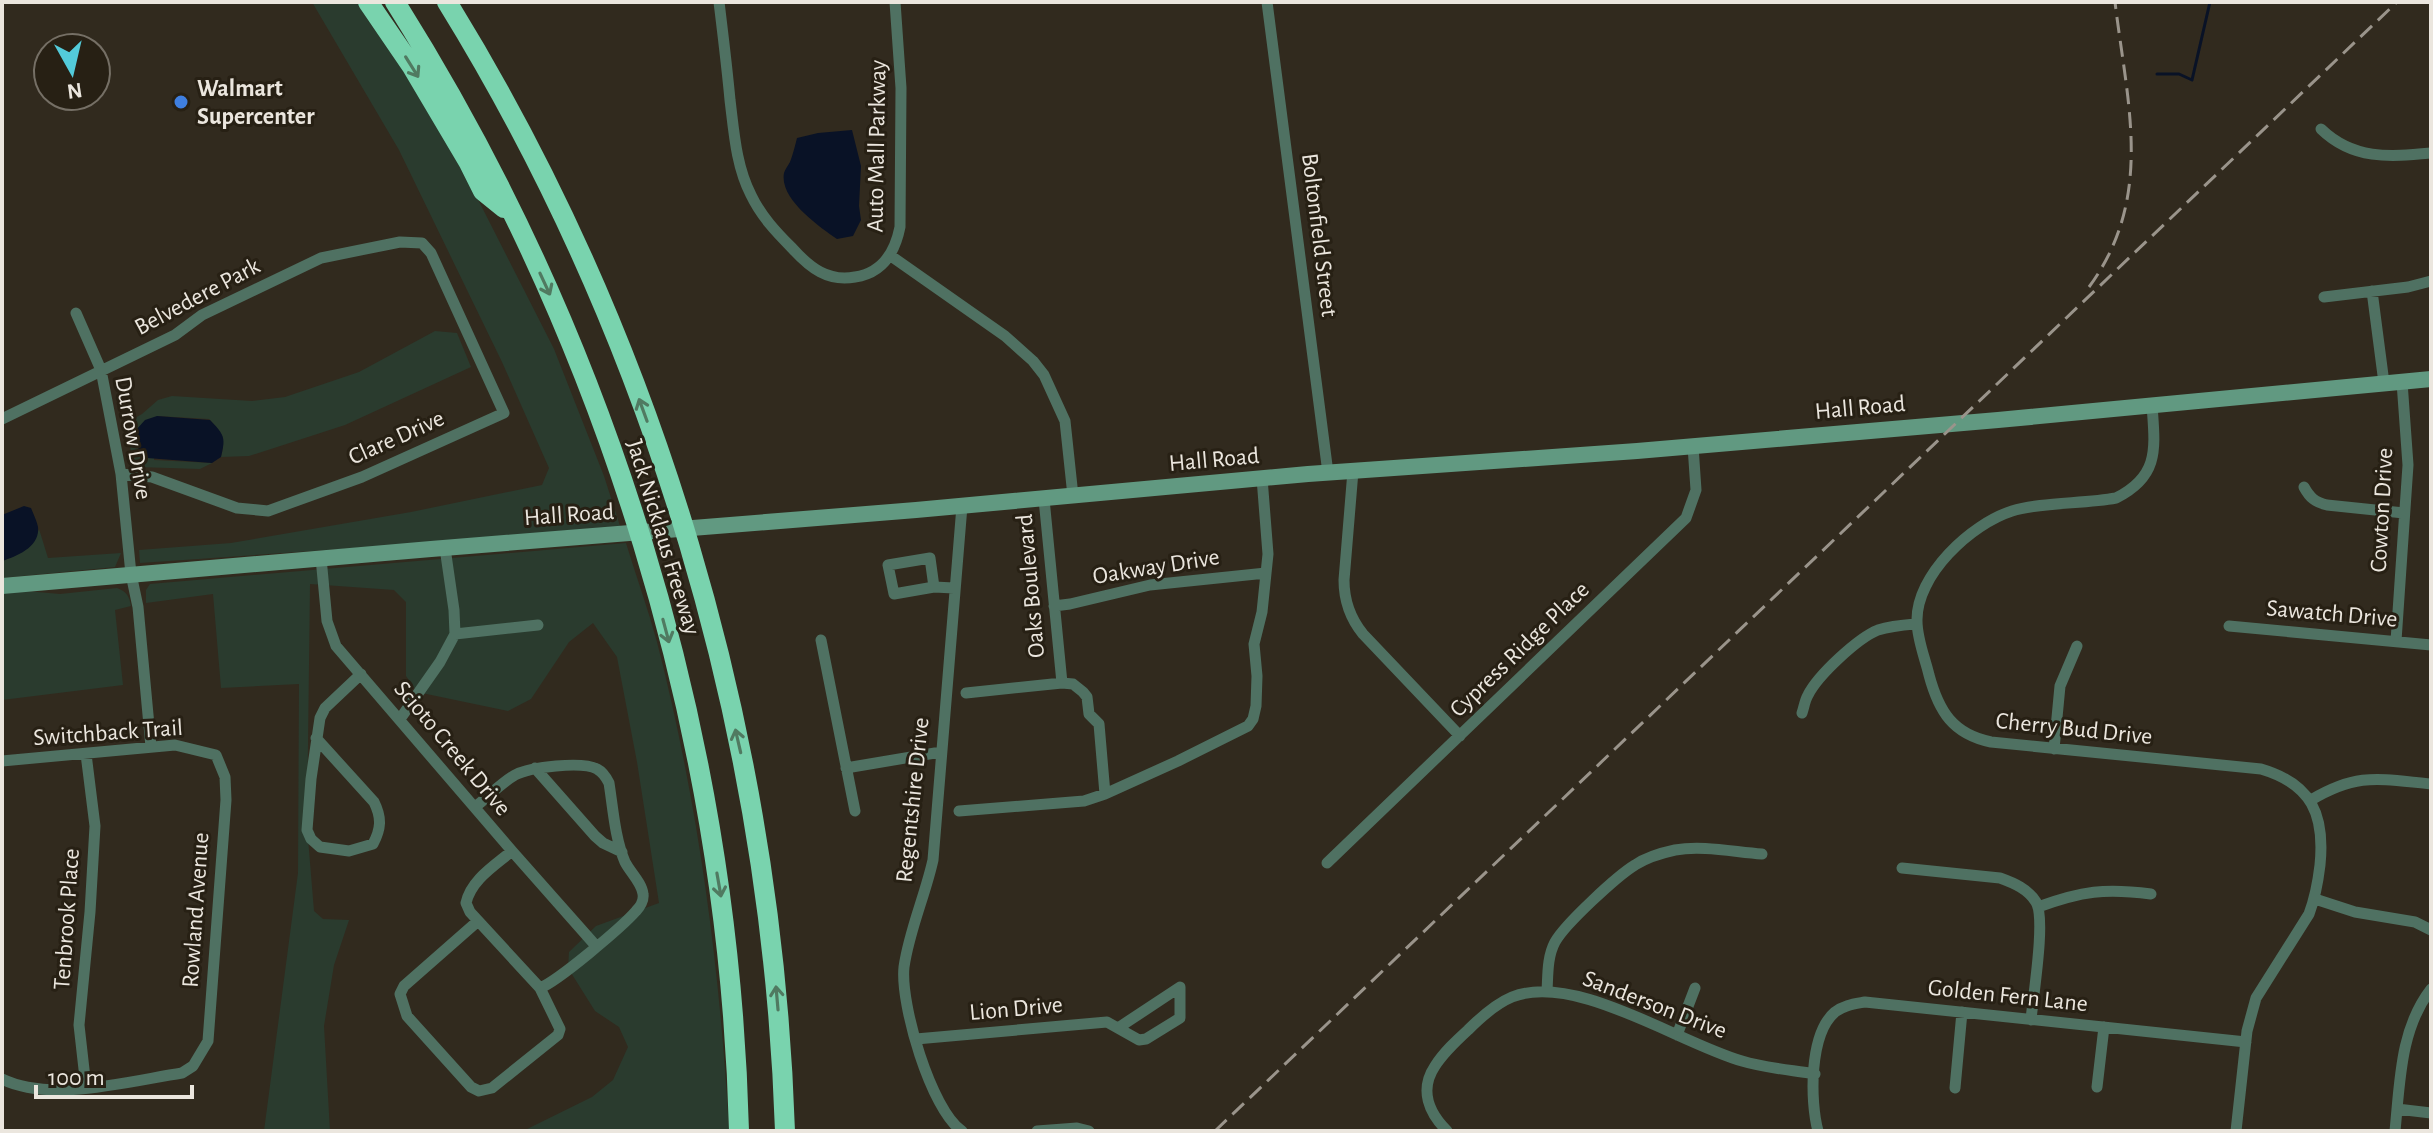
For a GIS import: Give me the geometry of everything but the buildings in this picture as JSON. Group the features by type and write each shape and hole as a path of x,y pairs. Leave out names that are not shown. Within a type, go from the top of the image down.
{"highway":[{"path":"368,2 411,65 483,191 512,214"},
{"name":"Jack Nicklaus Freeway","path":"395,2 464,119 553,301 603,426 646,556 682,689 723,907 733,1002 739,1131"},
{"name":"Jack Nicklaus Freeway","path":"449,2 531,152 596,289 634,385 691,553 731,711 760,862 774,965 785,1131"}],"main road":[{"name":"Hall Road","path":"2,586 1262,478 1693,446 2431,379"}],"street":[{"path":"719,2 740,169 765,219 806,264 830,277 869,274 891,256"},
{"name":"Auto Mall Parkway","path":"895,2 900,49 902,195 900,227 891,256 1005,336 1044,375 1065,421 1073,496"},
{"name":"Boltonfield Street","path":"1267,2 1328,473"},
{"path":"2321,129 2334,142 2355,152 2401,156 2431,153"},
{"name":"Belvedere Park","path":"2,419 175,335 202,315 321,258 400,242 422,243"},
{"name":"Clare Drive","path":"121,474 152,477 237,508 268,511 362,477 504,413 431,253 422,243"},
{"path":"2324,297 2431,281"},
{"path":"2372,291 2384,383"},
{"name":"Durrow Drive","path":"76,313 101,370 121,474 151,747"},
{"name":"Cowton Drive","path":"2396,641 2408,465 2402,382"},
{"name":"Cherry Bud Drive","path":"2152,405 2154,452 2143,481 2130,492 2116,498 2015,510 1998,517 1968,537 1929,578 1918,608 1916,624 1939,707 1955,726 1968,735 1991,742 2261,769 2289,780 2311,800"},
{"name":"Cypress Ridge Place","path":"1327,863 1686,518 1696,490 1693,446"},
{"path":"1353,471 1344,580 1348,609 1363,634 1460,736"},
{"path":"959,811 1081,802 1238,733 1253,719 1257,676 1254,644 1262,612 1268,554 1262,478"},
{"path":"2304,487 2317,503 2404,513"},
{"name":"Oaks Boulevard","path":"1044,499 1062,683 1073,684 1083,692 1087,697 1089,714 1099,724 1105,794"},
{"name":"Regentshire Drive","path":"962,506 933,860 904,969 905,1000 916,1039 939,1102 948,1118 962,1131"},
{"path":"400,719 440,662 455,634 445,548"},
{"name":"Scioto Creek Drive","path":"321,558 330,634 336,646 596,946"},
{"path":"934,587 930,558 888,565 894,594 934,587 954,588"},
{"name":"Oakway Drive","path":"1054,606 1150,585 1266,573"},
{"path":"1802,713 1807,696 1818,681 1858,642 1875,631 1916,624"},
{"path":"455,634 538,625"},
{"name":"Sawatch Drive","path":"2229,626 2431,645"},
{"path":"821,640 855,811"},
{"path":"2054,749 2060,686 2077,646"},
{"path":"316,738 379,810 380,830 373,844 349,851 320,847 307,830 316,738 325,708 361,674"},
{"path":"966,693 1062,683"},
{"name":"Switchback Trail","path":"2,761 175,745 216,755"},
{"path":"846,768 941,752"},
{"name":"Tenbrook Place","path":"86,754 95,826 79,1025 86,1087"},
{"name":"Rowland Avenue","path":"86,1087 182,1073 193,1066 208,1041 226,800 225,777 216,755"},
{"path":"475,807 514,776 535,768 579,765 600,771 609,783 622,852 643,894 642,901 636,911 596,946 540,988"},
{"path":"535,768 595,836 622,852"},
{"path":"2236,1131 2246,1042 2256,998 2309,914 2315,899 2322,841 2319,820 2311,800 2352,780 2375,778 2431,784"},
{"path":"1547,991 1549,957 1555,942 1565,928 1635,864 1657,854 1680,849 1762,854"},
{"path":"478,921 404,986 400,994 407,1016 471,1087 479,1091 492,1088 558,1035 558,1022 540,988 478,921 466,903 468,892 475,883 512,851"},
{"path":"1902,868 2000,878 2026,891 2038,907 2039,932 2031,1020"},
{"path":"2038,907 2100,890 2151,894"},
{"path":"2315,899 2355,912 2415,922 2431,930"},
{"name":"Lion Drive","path":"916,1039 1107,1022 1139,1040 1146,1039 1180,1018 1180,987 1118,1028"},
{"path":"1677,1035 1695,988"},
{"path":"2395,1131 2404,1050 2412,1021 2431,989"},
{"name":"Sanderson Drive","path":"1447,1131 1434,1117 1427,1093 1431,1071 1444,1053 1482,1016 1512,997 1547,991 1583,997 1742,1061 1815,1074"},
{"name":"Golden Fern Lane","path":"1815,1074 1820,1035 1835,1012 1849,1004 1865,1002 2246,1042"},
{"path":"1955,1088 1962,1012"},
{"path":"2097,1087 2104,1027"},
{"path":"1815,1074 1814,1110 1818,1131"},
{"path":"2,1079 12,1084 39,1088 86,1087"},
{"path":"2397,1109 2431,1113"},
{"path":"1037,1131 1077,1128 1089,1131"}],"green space":[{"path":"312,2 361,2 431,107 554,349 604,476 620,526 140,563 139,550 231,543 411,512 542,485 549,468 502,362 399,150"},
{"path":"435,331 457,333 471,367 345,425 249,456 221,457 222,436 209,419 157,416 154,460 212,463 200,469 138,467 133,464 126,423 158,400 172,396 252,401 285,397 359,372"},
{"path":"39,529 48,558 121,553 115,567 2,578 2,561 25,550"},
{"path":"626,543 657,642 695,824 720,1007 729,1131 523,1131 592,1097 613,1080 628,1047 619,1027 595,1011 568,968 569,952 596,926 659,903 617,657 593,623 569,642 531,699 508,711 417,692 406,676 406,602 394,590 310,584 307,826 314,911 323,919 349,920 334,965 324,1026 330,1131 264,1131 298,873 299,684 221,688 213,594 146,603 146,590 150,584"},
{"path":"117,588 127,595 131,606 115,610 123,685 2,700 2,593 26,591 60,594"}],"water":[{"path":"852,130 861,166 861,220 853,236 837,239 811,220 794,202 784,183 784,173 797,138"},
{"path":"157,416 210,420 223,436 221,457 212,463 147,458 138,448 136,430 145,420"},
{"path":"24,506 31,508 38,534 21,553 2,561 2,515"}],"waterway":[{"path":"2157,74 2179,74 2192,80 2210,2"}],"railway":[{"path":"2089,287 2110,253 2123,219 2129,184 2129,113 2115,2"},
{"path":"1215,1131 2397,2"}],"place":[{"name":"Walmart Supercenter","path":"181,102"}]}
